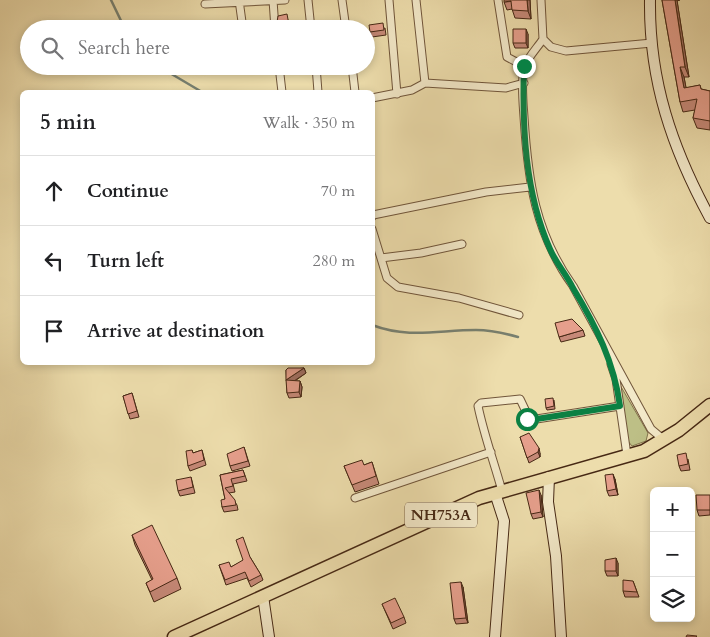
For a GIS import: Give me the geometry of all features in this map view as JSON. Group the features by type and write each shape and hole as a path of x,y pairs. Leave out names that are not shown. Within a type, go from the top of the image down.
{"highway":[{"name":"NH753A","path":"174,637 461,506 498,492 644,451 665,440 710,405"}],"street":[{"path":"205,4 239,0 285,0"},
{"path":"239,0 242,20"},
{"path":"308,0 310,20"},
{"path":"342,0 345,20"},
{"path":"389,0 397,94"},
{"path":"416,0 425,83"},
{"path":"498,0 507,57 524,66"},
{"path":"541,0 543,39 524,66 530,187 549,248 601,336 608,353 616,379 628,455"},
{"path":"650,0 652,44 657,86 666,122 693,186 710,218"},
{"path":"273,1 274,20"},
{"path":"543,39 552,47 566,51 652,44"},
{"path":"280,75 282,90"},
{"path":"317,75 318,90"},
{"path":"353,75 355,90"},
{"path":"375,98 412,90 425,83 506,88 524,83"},
{"path":"375,215 486,192 530,187"},
{"path":"375,239 387,278 398,287 459,298 519,315"},
{"path":"381,258 422,253 462,244"},
{"path":"608,353 651,429 665,440"},
{"path":"495,637 504,521 491,452 485,439 478,406 481,402 520,399 530,420 620,406"},
{"path":"354,498 491,452"},
{"path":"549,477 548,502 556,556 561,637"},
{"path":"263,596 269,637"}],"green space":[{"path":"620,385 648,433 646,441 632,446 627,440"}],"building":[{"path":"504,0 527,0 528,11 512,10 511,1 504,2"},
{"path":"662,0 675,0 685,67 680,67 684,88 700,85 701,89 710,91 710,121 693,118 697,99 680,102"},
{"path":"287,14 288,20 277,20 278,16"},
{"path":"383,23 384,30 375,31 375,24"},
{"path":"513,29 526,29 526,43 513,43"},
{"path":"572,319 583,330 559,337 555,323"},
{"path":"288,368 304,368 286,380 286,370"},
{"path":"286,380 300,381 299,392 287,393"},
{"path":"132,393 137,411 128,414 123,396"},
{"path":"553,398 554,406 546,408 545,399"},
{"path":"529,433 539,448 538,452 527,458 520,437"},
{"path":"244,447 248,461 230,466 227,454"},
{"path":"192,450 193,453 202,450 204,460 188,466 186,451"},
{"path":"686,453 688,464 679,466 677,455"},
{"path":"362,460 364,465 372,462 376,476 352,485 344,466"},
{"path":"243,470 245,476 231,479 233,486 225,488 235,500 236,505 222,507 221,500 225,499 220,475"},
{"path":"613,474 616,489 607,491 605,475"},
{"path":"191,477 193,487 178,491 176,480"},
{"path":"539,490 541,512 531,514 526,493"},
{"path":"696,495 710,495 710,510 697,510"},
{"path":"152,525 177,578 150,592 146,583 153,579 132,535"},
{"path":"243,537 250,557 261,575 249,581 245,572 225,580 219,565 229,562 231,567 243,560 236,540"},
{"path":"616,558 616,571 605,571 605,560"},
{"path":"623,580 633,581 637,592 623,591"},
{"path":"461,582 466,618 454,619 450,583"},
{"path":"395,598 404,617 391,623 382,604"}],"waterway":[{"path":"111,0 121,20"},
{"path":"173,75 199,90"},
{"path":"375,326 411,333 481,330 518,337"}],"route":[{"path":"524,66 525,136 530,187 549,248 559,267 573,286 601,336 608,353 616,379 620,406 527,419"}]}
